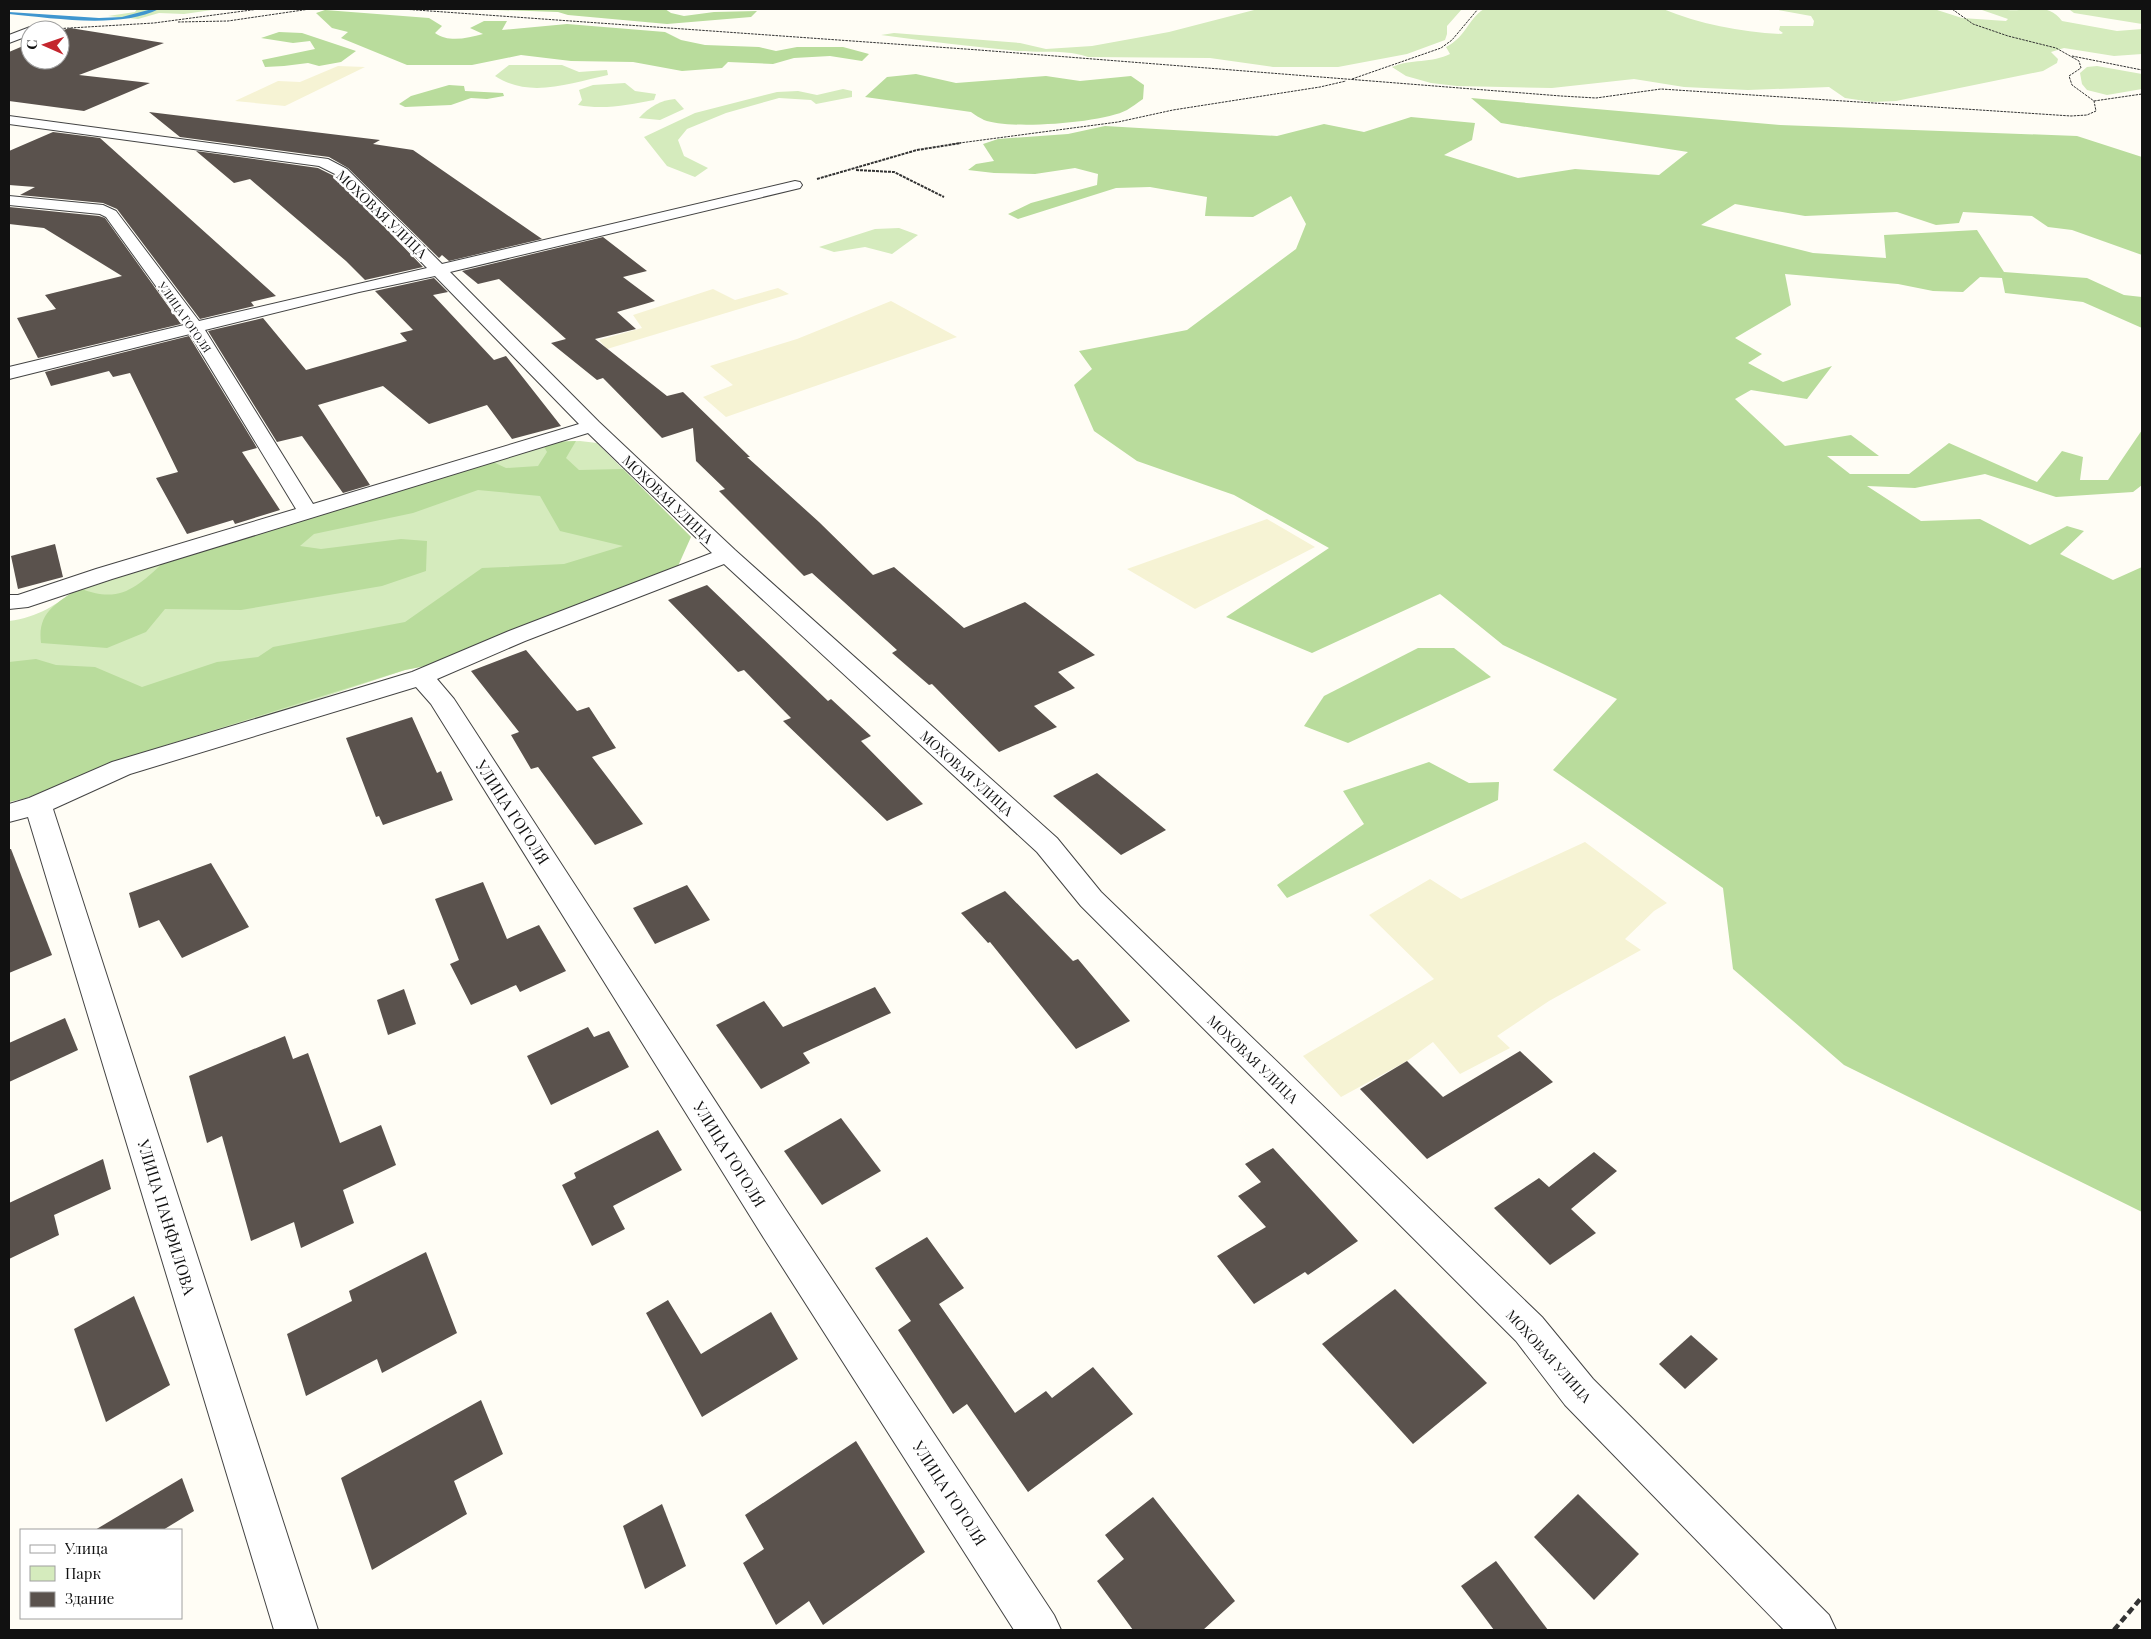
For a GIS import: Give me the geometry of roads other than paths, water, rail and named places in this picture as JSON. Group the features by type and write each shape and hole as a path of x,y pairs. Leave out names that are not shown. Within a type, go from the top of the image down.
{"street":[{"name":"МОХОВАЯ УЛИЦА","path":"9,120 323,162 342,172 592,426 727,555 1047,846 1090,899 1528,1329 1579,1392 1814,1630"},
{"path":"9,373 358,287 440,270 795,185"},
{"name":"УЛИЦА ГОГОЛЯ","path":"9,200 103,210 111,214 195,328 308,512"},
{"path":"9,602 20,602 104,574 592,426"},
{"path":"23,809 121,768 421,677 517,636 727,555"},
{"name":"УЛИЦА ГОГОЛЯ","path":"421,677 446,707 773,1221 1039,1630"},
{"name":"УЛИЦА ПАНФИЛОВА","path":"23,809 296,1630"}],"waterway":[{"path":"9,13 99,19 122,18 157,9"}]}
